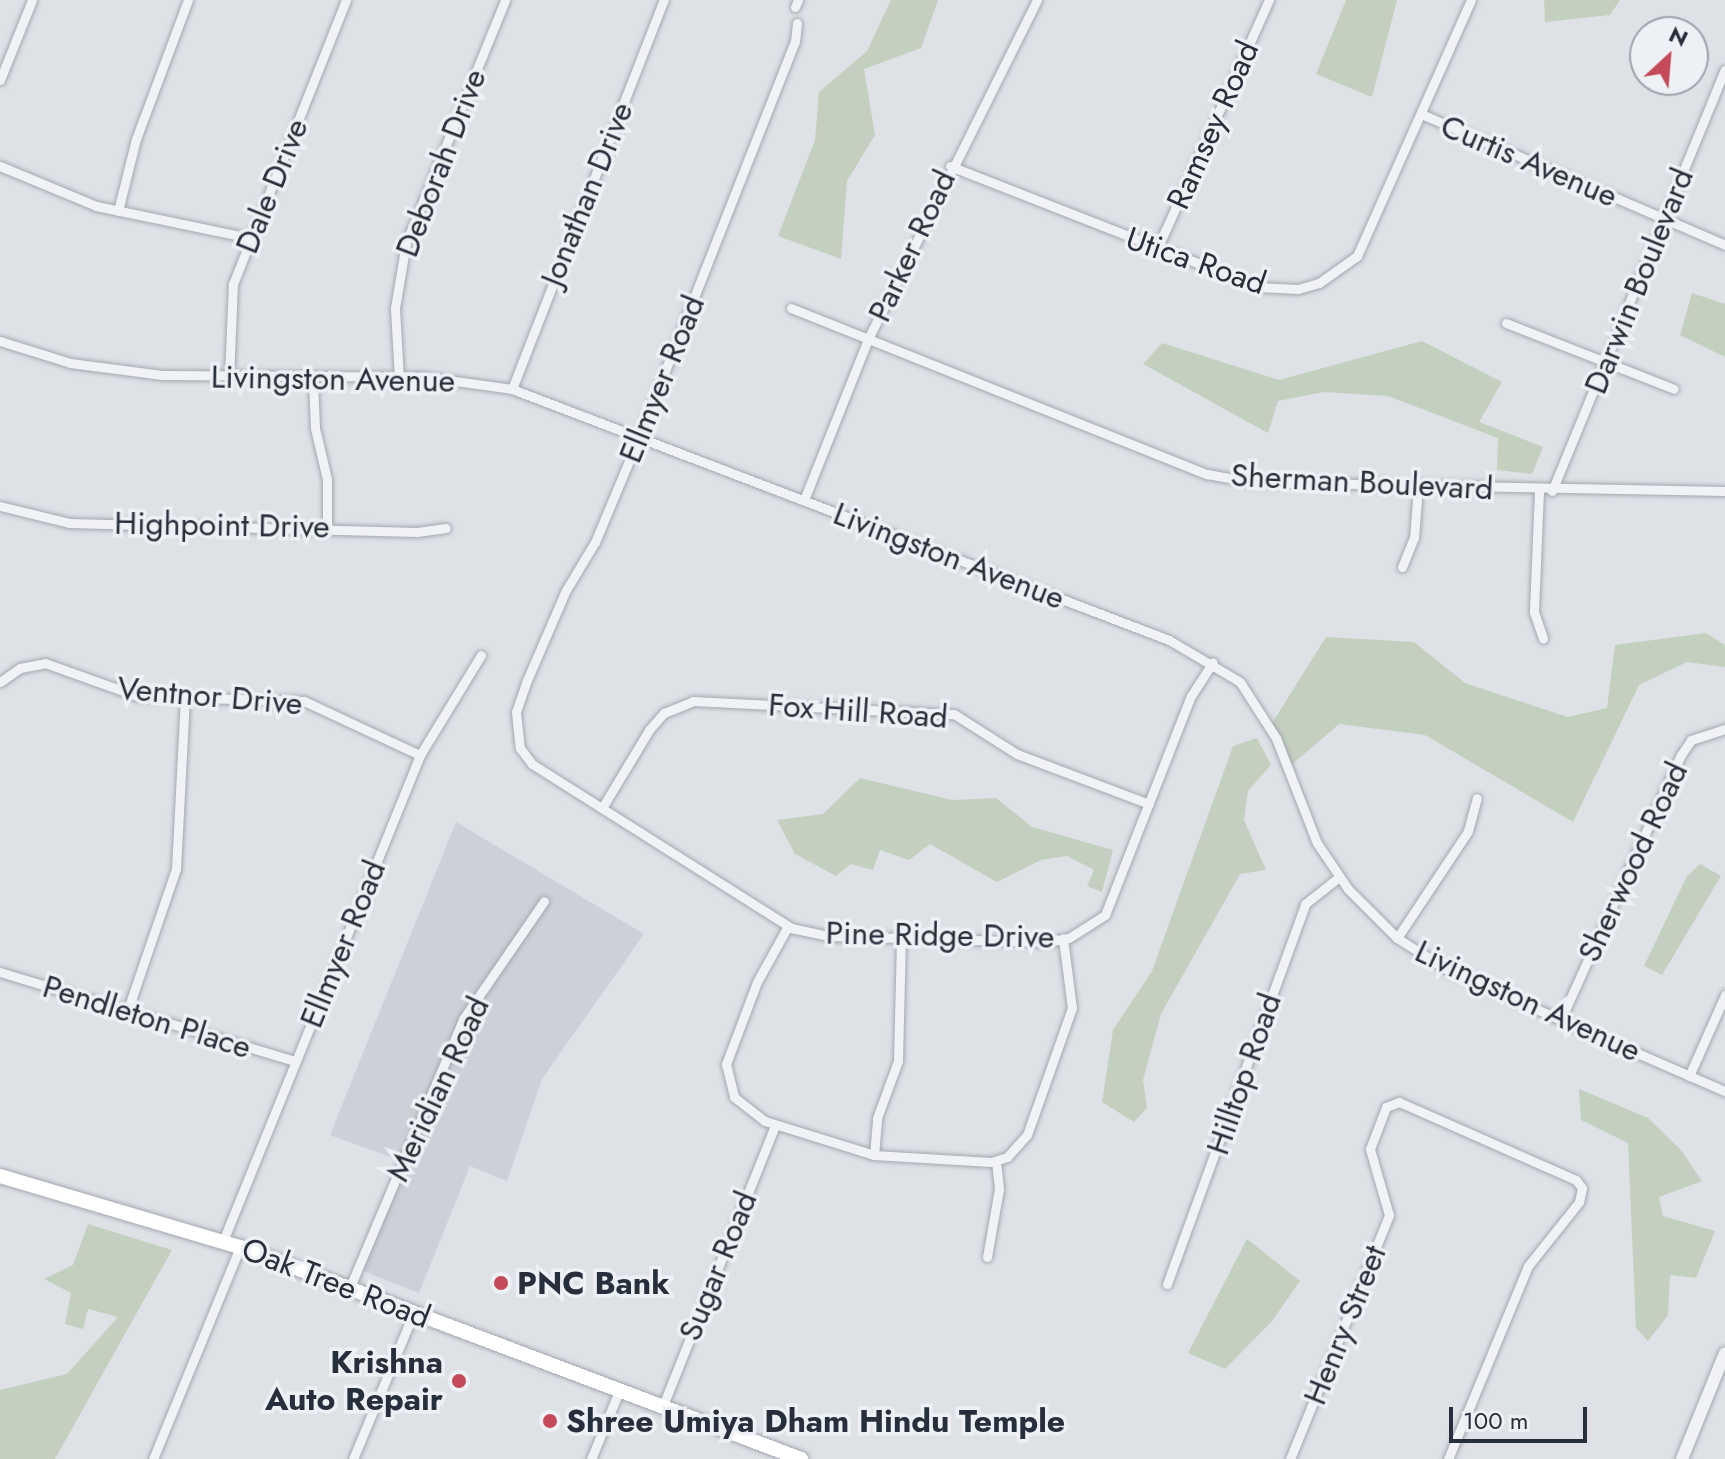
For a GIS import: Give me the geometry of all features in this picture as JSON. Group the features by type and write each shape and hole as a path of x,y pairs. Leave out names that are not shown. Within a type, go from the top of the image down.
{"main road":[{"name":"Oak Tree Road","path":"0,1176 240,1247 796,1458"}],"street":[{"path":"0,80 32,0"},
{"path":"118,211 136,139 188,0"},
{"name":"Dale Drive","path":"229,378 230,302 251,238 346,0"},
{"name":"Deborah Drive","path":"399,378 395,308 406,243 505,0"},
{"name":"Jonathan Drive","path":"512,389 664,0"},
{"name":"Parker Road","path":"804,500 868,339 950,166 1037,0"},
{"name":"Ramsey Road","path":"1157,249 1269,0"},
{"name":"Utica Road","path":"950,166 1157,249 1277,290 1334,277 1365,241 1471,0"},
{"name":"Ellmyer Road","path":"515,730 516,712 540,647 595,542 639,437 795,41 797,23"},
{"name":"Darwin Boulevard","path":"1552,491 1725,70"},
{"name":"Curtis Avenue","path":"1421,114 1725,245"},
{"path":"0,166 118,211 251,238"},
{"name":"Sherman Boulevard","path":"791,308 1207,474 1252,482 1539,491 1725,491"},
{"path":"1506,323 1674,389"},
{"name":"Livingston Avenue","path":"0,341 105,369 229,378 399,378 512,389 1169,640 1213,662 1240,682 1276,738 1317,843 1339,877 1397,938 1451,972 1725,1091"},
{"path":"313,379 315,428 327,479 327,526"},
{"path":"1402,567 1414,538 1418,487"},
{"path":"1539,491 1534,612 1543,638"},
{"name":"Highpoint Drive","path":"0,506 69,523 327,526 417,532 446,528"},
{"name":"Ellmyer Road","path":"223,1241 420,755 481,655"},
{"name":"Pine Ridge Drive","path":"515,730 532,764 788,926 829,936 1063,939 1105,915 1191,696 1213,662"},
{"name":"Ventnor Drive","path":"0,682 20,668 45,663 70,668 125,694 304,701 420,755"},
{"path":"127,1012 176,869 185,697"},
{"name":"Fox Hill Road","path":"602,808 649,730 664,713 693,701 954,714 1017,754 1149,804"},
{"name":"Sherwood Road","path":"1561,1019 1681,755 1691,740 1725,729"},
{"path":"1397,938 1468,831 1477,798"},
{"name":"Hilltop Road","path":"1167,1284 1219,1150 1228,1105 1305,904 1339,877"},
{"name":"Meridian Road","path":"350,1287 463,1019 544,901"},
{"path":"788,926 757,982 726,1064 734,1097 775,1125 874,1155 996,1161 1007,1157 1027,1135 1072,1008 1063,939"},
{"path":"874,1155 880,1106 898,1061 901,938"},
{"name":"Pendleton Place","path":"0,972 295,1061"},
{"path":"1689,1076 1725,995"},
{"name":"Henry Street","path":"1290,1459 1385,1226 1390,1208 1371,1165 1371,1142 1386,1107 1399,1102 1576,1180 1582,1188 1579,1202 1528,1266 1448,1459"},
{"name":"Sugar Road","path":"662,1408 775,1125"},
{"path":"987,1257 999,1189 996,1161"},
{"path":"153,1459 240,1247"},
{"path":"353,1459 414,1312"},
{"path":"1682,1459 1725,1353"},
{"path":"591,1459 619,1391"}],"shaded area":[{"path":"456,822 644,934 542,1079 507,1181 470,1166 419,1293 358,1269 401,1161 330,1135"}],"green space":[{"path":"891,0 938,0 921,48 864,69 875,135 847,181 841,259 778,236 815,140 819,92 867,51"},
{"path":"1346,0 1397,0 1372,97 1316,74"},
{"path":"1544,0 1620,0 1610,15 1545,22"},
{"path":"1692,293 1725,304 1725,357 1680,335"},
{"path":"1422,341 1502,382 1479,422 1543,447 1532,474 1497,470 1498,438 1388,396 1324,392 1278,401 1268,433 1143,364 1162,343 1279,380"},
{"path":"1706,633 1725,645 1725,667 1687,662 1639,685 1573,822 1425,735 1339,724 1289,767 1269,728 1326,637 1414,642 1465,683 1568,717 1607,708 1615,645"},
{"path":"1257,738 1271,765 1248,791 1244,820 1266,870 1240,874 1161,1014 1143,1080 1147,1108 1134,1122 1102,1102 1113,1030 1152,971 1233,746"},
{"path":"860,778 952,800 996,798 1032,827 1113,850 1102,892 1087,886 1094,870 1067,856 1041,860 997,882 930,844 909,860 880,850 873,870 851,864 836,876 795,854 777,820 823,814"},
{"path":"1700,864 1721,876 1662,975 1644,966 1687,876"},
{"path":"1579,1089 1648,1118 1681,1150 1702,1181 1659,1197 1663,1216 1715,1231 1696,1278 1670,1275 1668,1315 1648,1341 1636,1328 1628,1143 1581,1120"},
{"path":"88,1224 172,1250 55,1459 0,1459 0,1390 67,1374 118,1317 88,1309 83,1329 65,1324 71,1293 44,1279 73,1265"},
{"path":"1247,1239 1300,1281 1272,1321 1225,1369 1188,1353"}],"place":[{"name":"PNC Bank","path":"501,1283"},
{"name":"Krishna Auto Repair","path":"459,1381"},
{"name":"Shree Umiya Dham Hindu Temple","path":"550,1421"}]}
